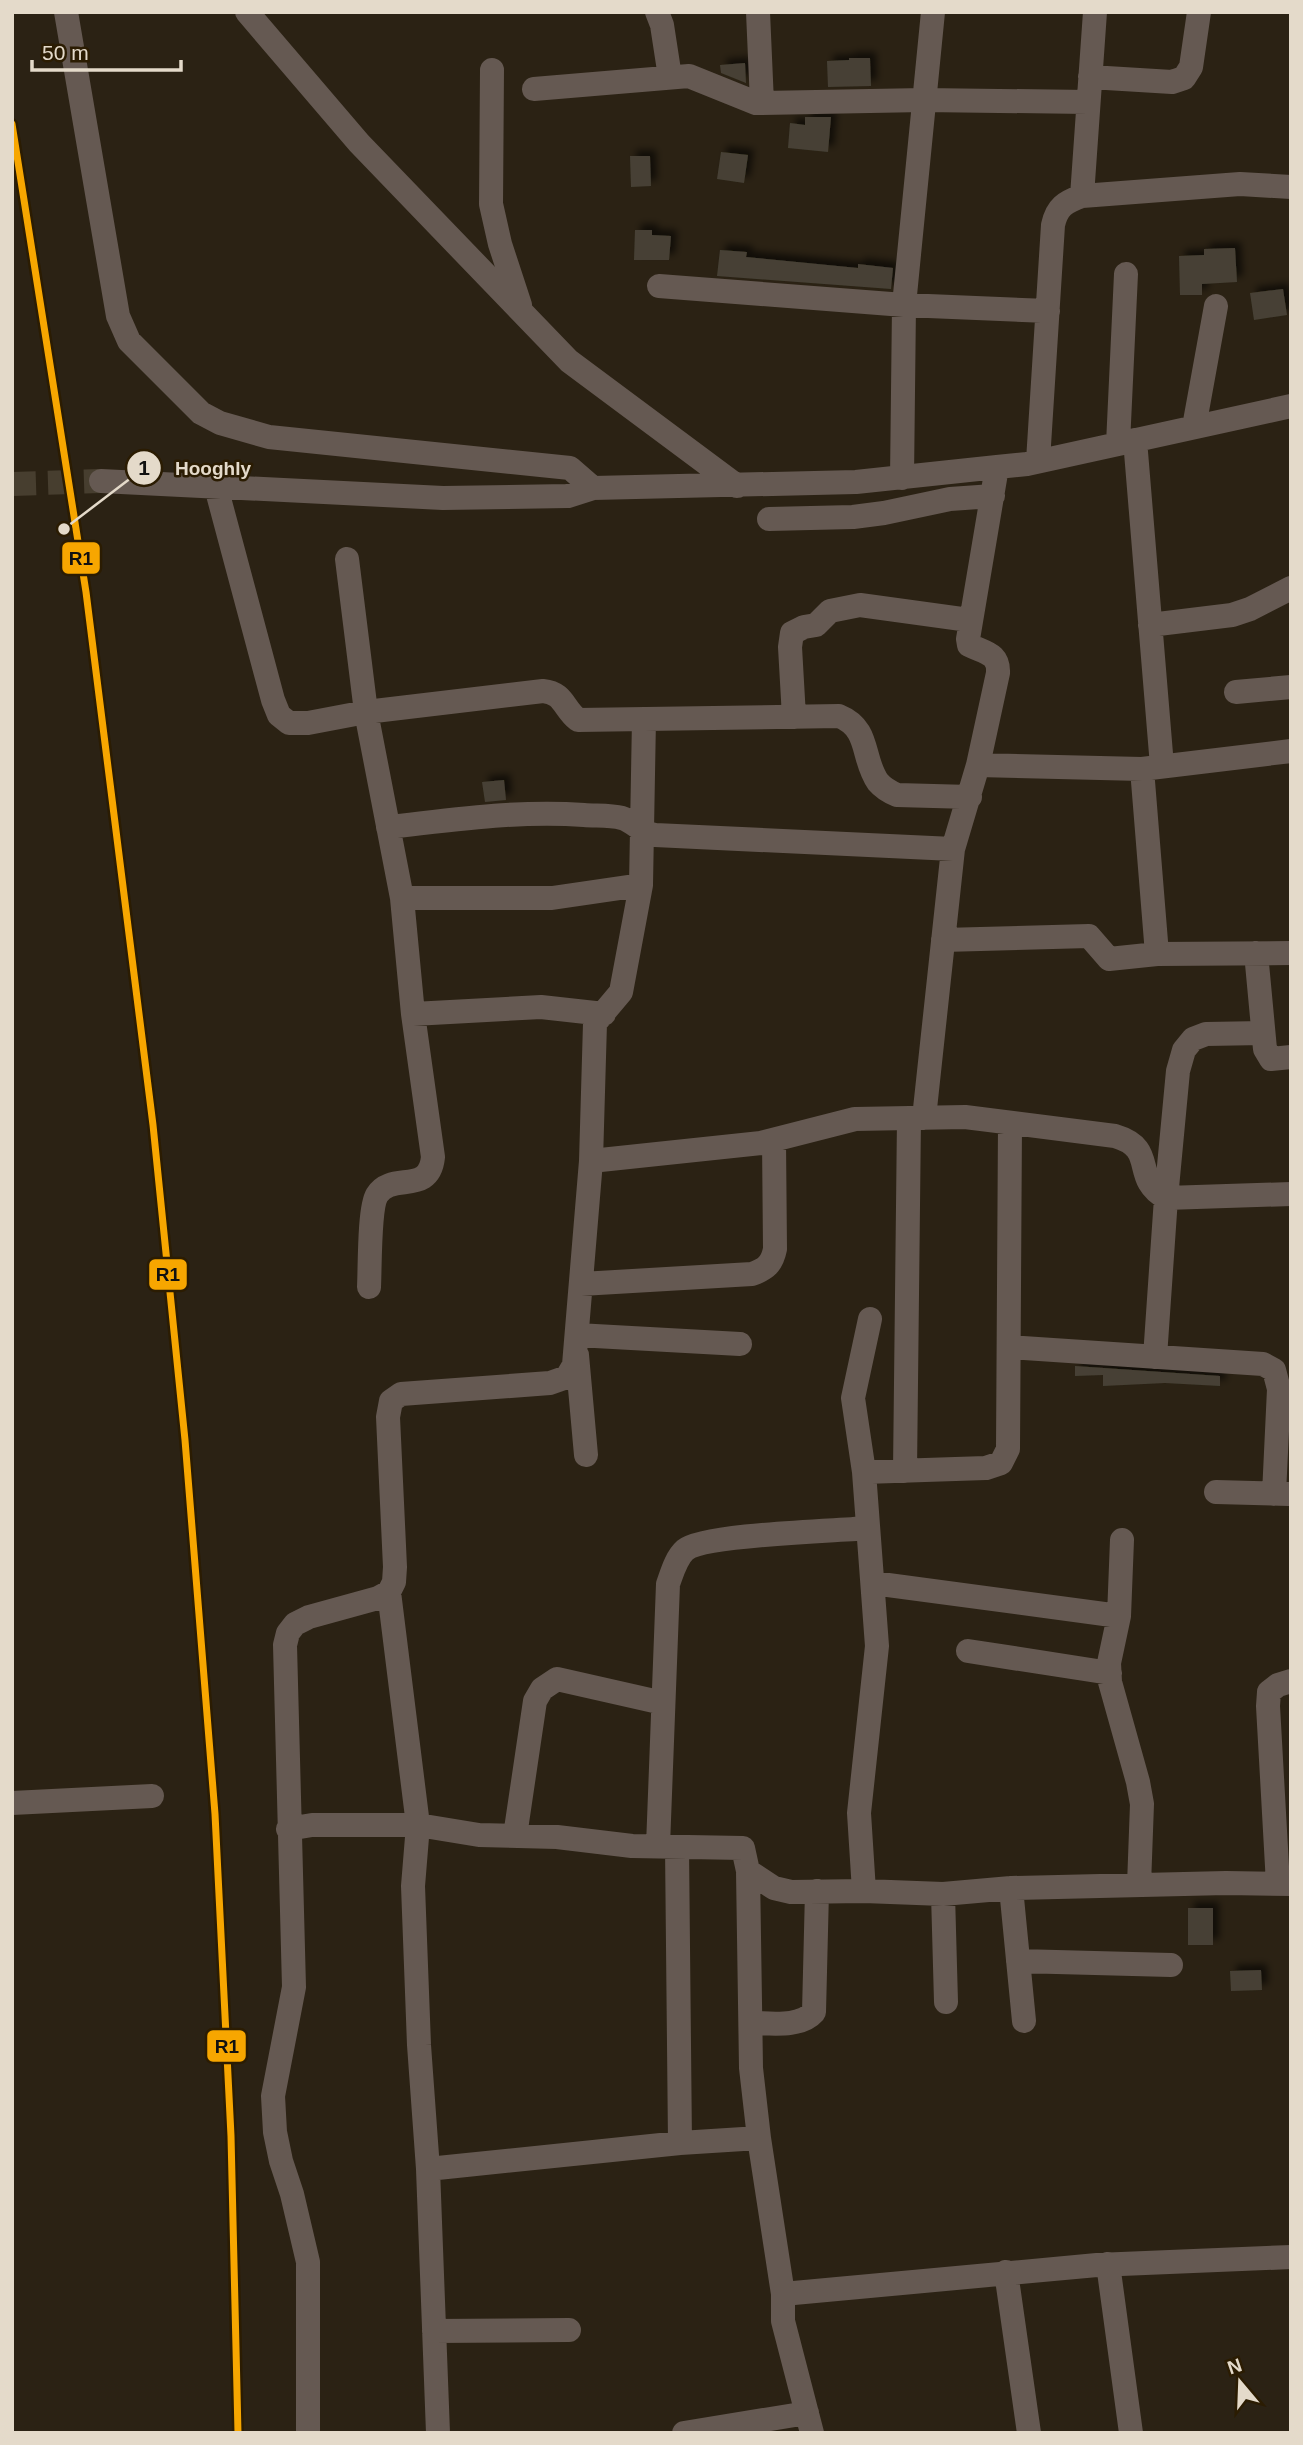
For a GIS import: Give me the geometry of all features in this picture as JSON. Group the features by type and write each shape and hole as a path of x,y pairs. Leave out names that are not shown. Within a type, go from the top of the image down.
{"street":[{"path":"65,12 118,316 129,341 201,413 220,423 269,437 570,468 593,488"},
{"path":"247,12 359,143 569,361 737,486"},
{"path":"657,12 662,25 670,77"},
{"path":"758,12 762,103"},
{"path":"902,478 904,305 933,12"},
{"path":"1082,196 1095,12"},
{"path":"1090,77 1172,82 1184,78 1191,67 1199,12"},
{"path":"492,70 491,204 500,244 522,312"},
{"path":"534,89 689,76 746,100 762,103 924,100 1088,102"},
{"path":"1038,461 1053,225 1056,213 1065,202 1082,196 1240,184 1291,187"},
{"path":"1126,274 1126,442 1150,625 1157,954"},
{"path":"659,286 904,305 1048,311"},
{"path":"1194,427 1216,306"},
{"path":"101,481 443,498 568,496 593,488 856,482 1038,461 1291,406"},
{"path":"905,1471 916,1118 943,940 953,849 978,765 999,663 995,657 969,645 969,620 997,467"},
{"path":"216,487 272,700 279,715 289,723 308,723 366,712 543,691 554,692 562,699 569,713 578,720 839,716 852,721 861,735 878,783 897,795 970,797"},
{"path":"769,519 853,517 950,499 993,496"},
{"path":"347,559 366,712 402,898 413,1014 433,1157 432,1168 425,1178 388,1186 377,1195 373,1209 369,1287"},
{"path":"1150,625 1232,615 1291,588"},
{"path":"794,717 790,646 792,633 804,626 816,625 830,611 860,605 969,620"},
{"path":"1236,692 1291,687"},
{"path":"308,2433 308,2262 292,2194 281,2161 275,2132 273,2096 294,1987 285,1645 288,1633 295,1623 378,1598 388,1592 394,1582 388,1416 391,1401 401,1394 409,1393 550,1383 567,1377 574,1365 591,1161 595,1023 621,992 640,885 644,719"},
{"path":"978,765 1152,768 1291,751"},
{"path":"388,827 525,813 556,813 621,818 641,832 655,835 953,849"},
{"path":"402,898 552,898 640,885"},
{"path":"943,940 1089,936 1109,959 1157,954 1291,953"},
{"path":"1256,953 1265,1049 1271,1059 1291,1057"},
{"path":"413,1014 541,1007 604,1014"},
{"path":"1155,1357 1166,1198 1178,1071 1184,1050 1193,1039 1206,1034 1263,1033"},
{"path":"591,1161 774,1141 846,1120 965,1117 1115,1136 1128,1140 1139,1147 1150,1186 1166,1198 1291,1194"},
{"path":"864,1472 986,1468 1001,1463 1008,1449 1010,1124"},
{"path":"581,1284 752,1274 764,1270 773,1261 775,1249 774,1141"},
{"path":"864,1891 859,1813 877,1646 864,1472 853,1398 870,1319"},
{"path":"576,1341 740,1344"},
{"path":"576,1341 586,1455"},
{"path":"1009,1347 1263,1364 1274,1370 1279,1389 1283,1494 1216,1492"},
{"path":"680,2143 663,1703 668,1584 674,1567 685,1550 701,1542 869,1528"},
{"path":"1122,1540 1119,1616 1109,1663 1110,1682 1142,1804 1139,1885"},
{"path":"873,1583 1119,1616"},
{"path":"388,1592 418,1825 413,1886 438,2433"},
{"path":"968,1651 1110,1673"},
{"path":"514,1836 535,1701 542,1689 557,1679 663,1703"},
{"path":"748,1871 774,1888 792,1892 943,1894 1011,1888 1226,1882 1285,1884 1268,1706 1269,1692 1291,1681"},
{"path":"12,1803 152,1796"},
{"path":"288,1829 312,1825 418,1825 479,1835 668,1847 743,1848 748,1871 751,2068 759,2138 783,2294 783,2321 809,2423 684,2433"},
{"path":"1011,1888 1024,2021"},
{"path":"751,2023 808,2020 814,2012 817,1891"},
{"path":"943,1894 946,2002"},
{"path":"1018,1961 1171,1965"},
{"path":"428,2169 680,2143 759,2138"},
{"path":"783,2294 1108,2264 1291,2257"},
{"path":"1108,2264 1131,2433"},
{"path":"1006,2272 1029,2433"},
{"path":"435,2331 569,2330"}],"building":[{"path":"870,58 871,86 828,87 827,61"},
{"path":"745,63 746,83 721,73 720,65"},
{"path":"805,117 831,117 828,152 788,148 790,123 805,125"},
{"path":"721,152 748,155 744,183 717,179"},
{"path":"630,156 650,156 651,186 631,187"},
{"path":"635,230 652,230 652,235 671,236 669,260 634,260"},
{"path":"1235,248 1237,282 1202,284 1202,295 1180,295 1179,256 1204,255 1204,249"},
{"path":"720,250 747,252 746,257 858,268 858,264 893,268 891,289 717,276"},
{"path":"1283,289 1287,315 1254,320 1250,293"},
{"path":"504,780 506,800 485,802 482,782"},
{"path":"1075,1366 1220,1376 1220,1386 1165,1383 1103,1386 1103,1375 1075,1376"},
{"path":"1188,1908 1213,1908 1213,1945 1188,1945"},
{"path":"1261,1970 1262,1990 1231,1991 1230,1971"}],"tunnel":[{"path":"12,484 101,481"}],"transit line":[{"name":"R1","path":"12,124 86,592 153,1125 185,1440 215,1814 231,2136 238,2433"}],"place":[{"name":"Hooghly","path":"64,529"}]}
